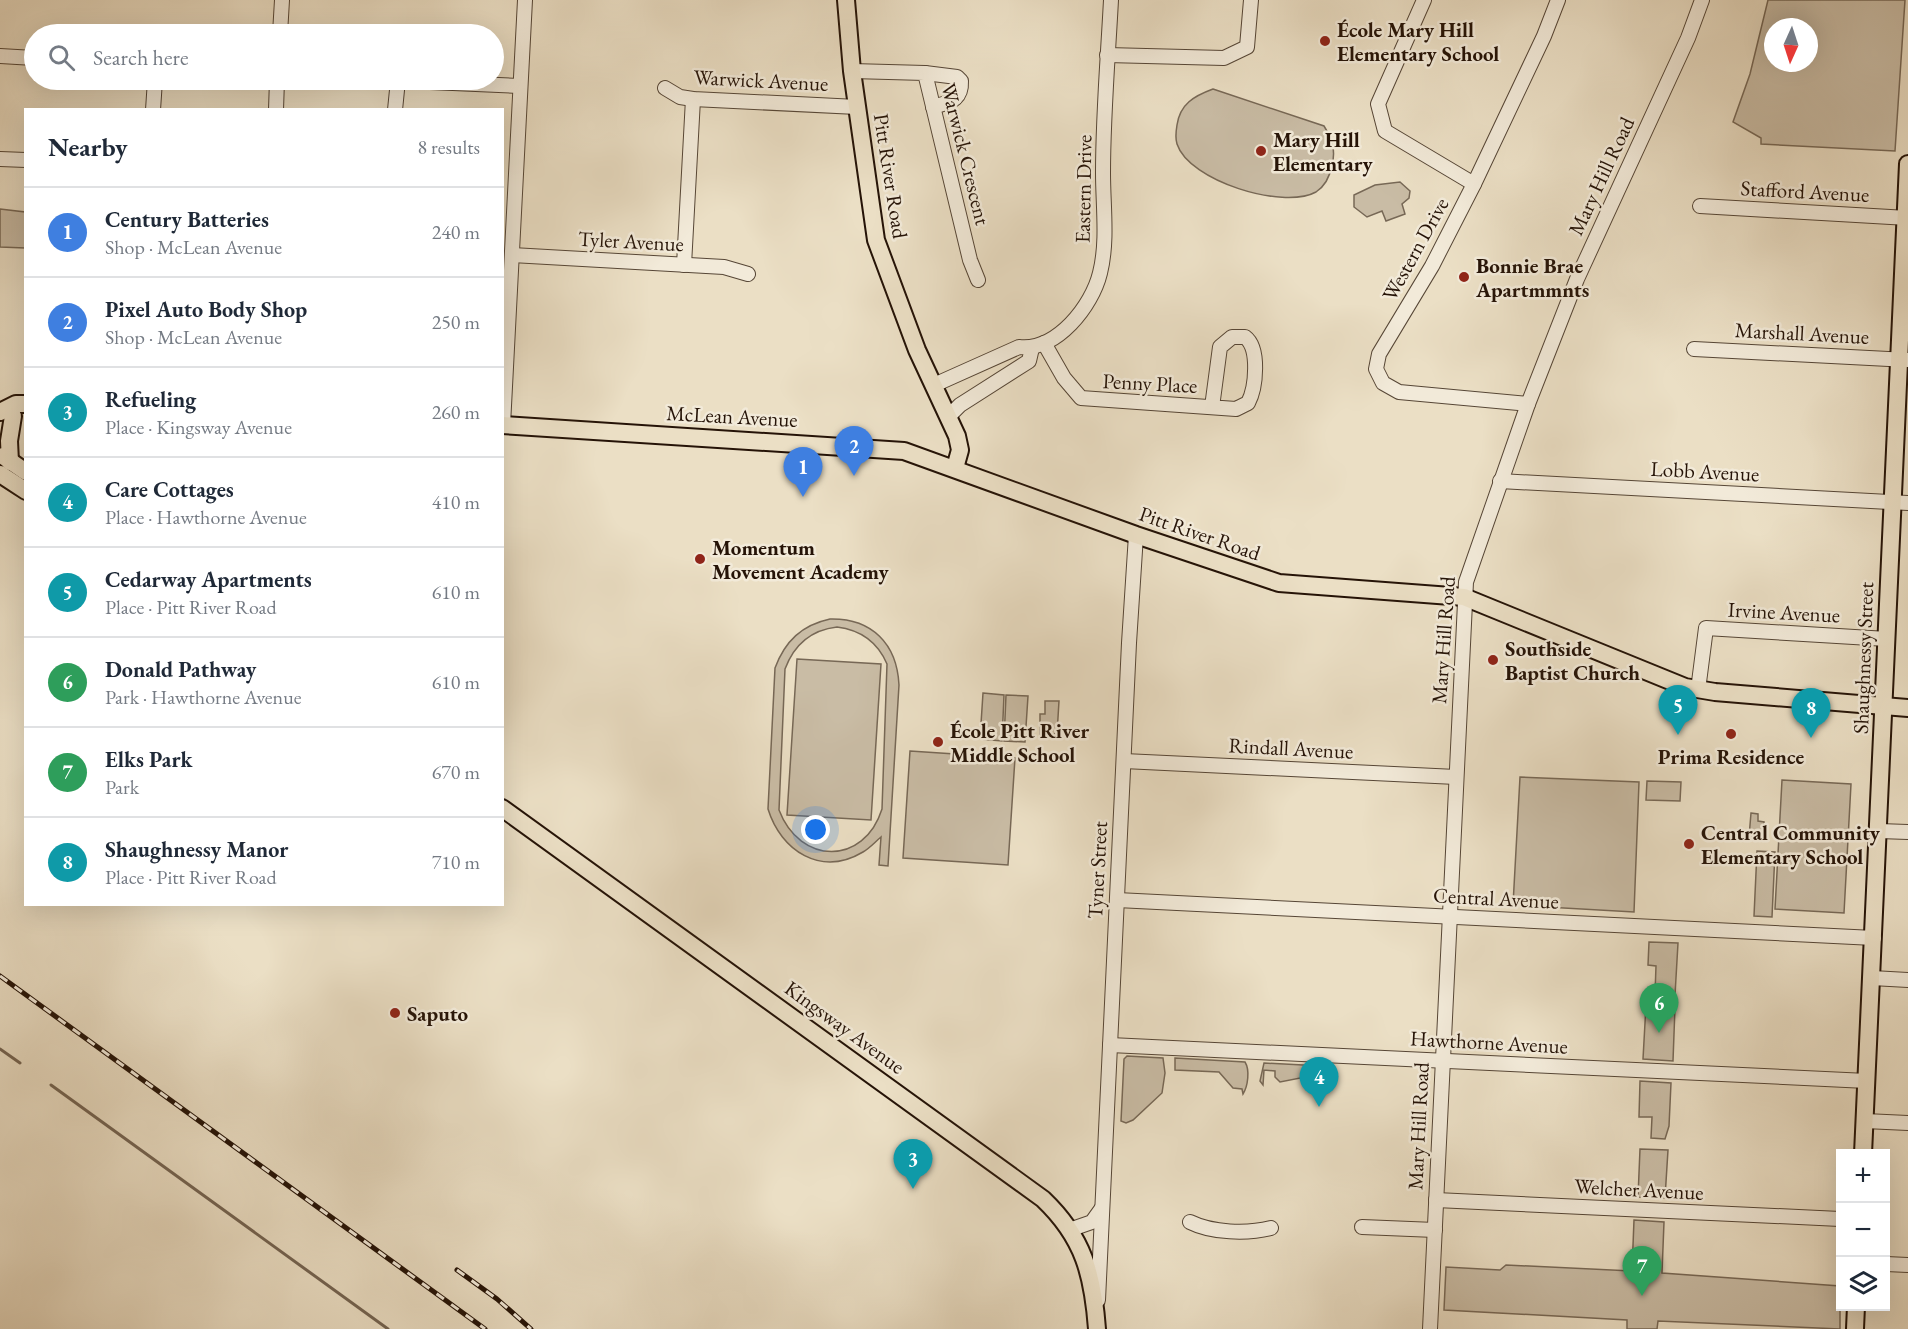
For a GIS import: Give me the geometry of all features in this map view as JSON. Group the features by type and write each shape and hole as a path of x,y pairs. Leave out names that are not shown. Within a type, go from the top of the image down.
{"main road":[{"name":"Pitt River Road","path":"846,0 852,71 876,240 917,350 959,446 955,468 1136,536 1279,583 1464,597 1652,676 1698,690 1908,708"},
{"name":"Shaughnessy Street","path":"1863,1149 1887,639 1901,502 1908,164"},
{"path":"3,463 9,441 10,416 16,404 24,404"},
{"name":"McLean Avenue","path":"504,425 882,448 912,453 955,468"},
{"path":"3,463 24,471"},
{"path":"3,463 24,489"},
{"name":"Kingsway Avenue","path":"504,809 1035,1192 1069,1230 1090,1273 1097,1329"},
{"path":"1855,1329 1856,1311"}],"street":[{"path":"281,24 282,0"},
{"path":"504,406 525,0"},
{"name":"Eastern Drive","path":"948,417 960,405 1029,361 1038,345 1071,323 1083,309 1100,273 1104,229 1107,55 1111,0"},
{"path":"1107,55 1224,58 1247,47 1251,0"},
{"path":"1424,0 1378,104 1385,131 1474,184"},
{"name":"Western Drive","path":"1528,404 1399,392 1383,383 1377,372 1380,351 1437,257 1544,36 1558,0"},
{"name":"Mary Hill Road","path":"1430,1329 1464,597 1469,570 1528,404 1577,279 1689,38 1701,0"},
{"path":"0,56 24,57"},
{"name":"Warwick Crescent","path":"852,71 925,73 970,260 978,280"},
{"path":"925,73 957,76 961,81 960,95 956,100 933,107"},
{"path":"504,85 519,86"},
{"name":"Warwick Avenue","path":"665,88 680,97 693,99 857,107"},
{"path":"153,108 154,90"},
{"path":"276,108 277,90"},
{"path":"396,108 397,90"},
{"path":"684,265 693,99"},
{"path":"0,159 24,160"},
{"name":"Stafford Avenue","path":"1701,206 1906,218"},
{"name":"Tyler Avenue","path":"512,255 724,267 748,274"},
{"name":"Penny Place","path":"1038,345 1081,398 1236,409 1245,405 1251,397 1254,355 1251,344 1245,338 1232,337 1220,347 1212,407"},
{"name":"Eastern Drive","path":"934,385 1019,347 1038,345"},
{"name":"Marshall Avenue","path":"1694,349 1903,359"},
{"name":"Lobb Avenue","path":"1500,481 1901,502"},
{"name":"Tyner Street","path":"1097,1329 1136,536"},
{"name":"Irvine Avenue","path":"1698,690 1706,628 1887,639"},
{"name":"Rindall Avenue","path":"1124,761 1456,777"},
{"path":"1879,831 1908,832"},
{"name":"Central Avenue","path":"1117,900 1874,938"},
{"path":"1872,978 1908,980"},
{"name":"Hawthorne Avenue","path":"1110,1045 1867,1081"},
{"path":"1865,1120 1908,1123"},
{"name":"Welcher Avenue","path":"1436,1200 1836,1219"},
{"path":"1069,1230 1092,1222 1103,1206"},
{"path":"1190,1222 1221,1230 1256,1231 1270,1228"},
{"path":"1362,1227 1435,1230"},
{"path":"1890,1264 1908,1265"}],"shaded area":[{"path":"1768,0 1905,0 1895,151 1761,144 1761,138 1733,122 1750,74"},
{"path":"1213,89 1324,126 1331,140 1334,154 1330,173 1322,187 1316,192 1301,197 1282,197 1239,189 1199,170 1185,157 1177,144 1176,132 1181,112 1185,106"},
{"path":"1400,182 1410,191 1409,198 1402,204 1405,214 1386,221 1382,211 1367,217 1354,207 1354,195 1375,185"},
{"path":"0,209 24,212 24,248 0,247"},
{"path":"830,619 845,620 870,629 880,636 887,646 897,670 899,685 888,866 879,865 881,837 866,850 847,859 832,862 805,856 782,837 768,809 775,668 789,642 803,630","holes":["837,627 861,634 874,644 887,664 882,809 873,828 861,841 847,849 832,852 816,849 801,841 789,828 779,810 785,669 793,653 811,635"]},
{"path":"797,659 881,664 871,820 787,815"},
{"path":"983,693 1004,695 1002,741 980,739"},
{"path":"1006,695 1028,696 1025,742 1004,741"},
{"path":"1045,701 1059,701 1057,734 1040,734 1040,714 1045,714"},
{"path":"910,751 1015,758 1008,865 903,858"},
{"path":"1520,777 1639,782 1634,912 1513,905"},
{"path":"1782,780 1851,784 1844,913 1775,909"},
{"path":"1647,781 1681,782 1680,801 1646,800"},
{"path":"1751,813 1758,814 1758,821 1764,822 1763,838 1749,837"},
{"path":"1757,851 1775,852 1772,917 1754,916"},
{"path":"1649,942 1678,943 1675,995 1655,994 1656,966 1648,965"},
{"path":"1646,1005 1675,1007 1673,1061 1643,1059"},
{"path":"1127,1056 1163,1058 1165,1073 1162,1093 1133,1120 1126,1123 1121,1121 1124,1059"},
{"path":"1175,1058 1245,1062 1248,1074 1245,1091 1243,1094 1242,1089 1233,1088 1219,1072 1175,1070"},
{"path":"1264,1063 1322,1066 1326,1073 1280,1082 1275,1077 1275,1071 1264,1070 1263,1085 1260,1081"},
{"path":"1640,1081 1671,1083 1669,1126 1665,1139 1651,1138 1652,1117 1639,1117"},
{"path":"1640,1149 1668,1150 1665,1198 1638,1197"},
{"path":"1634,1220 1664,1222 1662,1273 1836,1286 1836,1311 1840,1311 1840,1329 1658,1321 1657,1329 1627,1329 1627,1320 1444,1310 1446,1267 1500,1270 1506,1265 1632,1271"}],"waterway":[{"path":"0,1049 20,1063"},
{"path":"51,1085 388,1329"}],"railway":[{"path":"0,976 485,1329"},
{"path":"457,1270 497,1299 531,1329"}],"place":[{"name":"École Mary Hill Elementary School","path":"1325,41"},
{"name":"Mary Hill Elementary","path":"1261,151"},
{"name":"Bonnie Brae Apartmmnts","path":"1464,277"},
{"name":"Pixel Auto Body Shop","path":"854,476"},
{"name":"Century Batteries","path":"803,497"},
{"name":"Momentum Movement Academy","path":"700,559"},
{"name":"Southside Baptist Church","path":"1493,660"},
{"name":"Prima Residence","path":"1731,734"},
{"name":"Cedarway Apartments","path":"1678,735"},
{"name":"Shaughnessy Manor","path":"1811,738"},
{"name":"École Pitt River Middle School","path":"938,742"},
{"name":"Central Community Elementary School","path":"1689,844"},
{"name":"Saputo","path":"395,1013"},
{"name":"Donald Pathway","path":"1659,1033"},
{"name":"Care Cottages","path":"1319,1107"},
{"name":"Refueling","path":"913,1189"},
{"name":"Elks Park","path":"1642,1296"}]}
